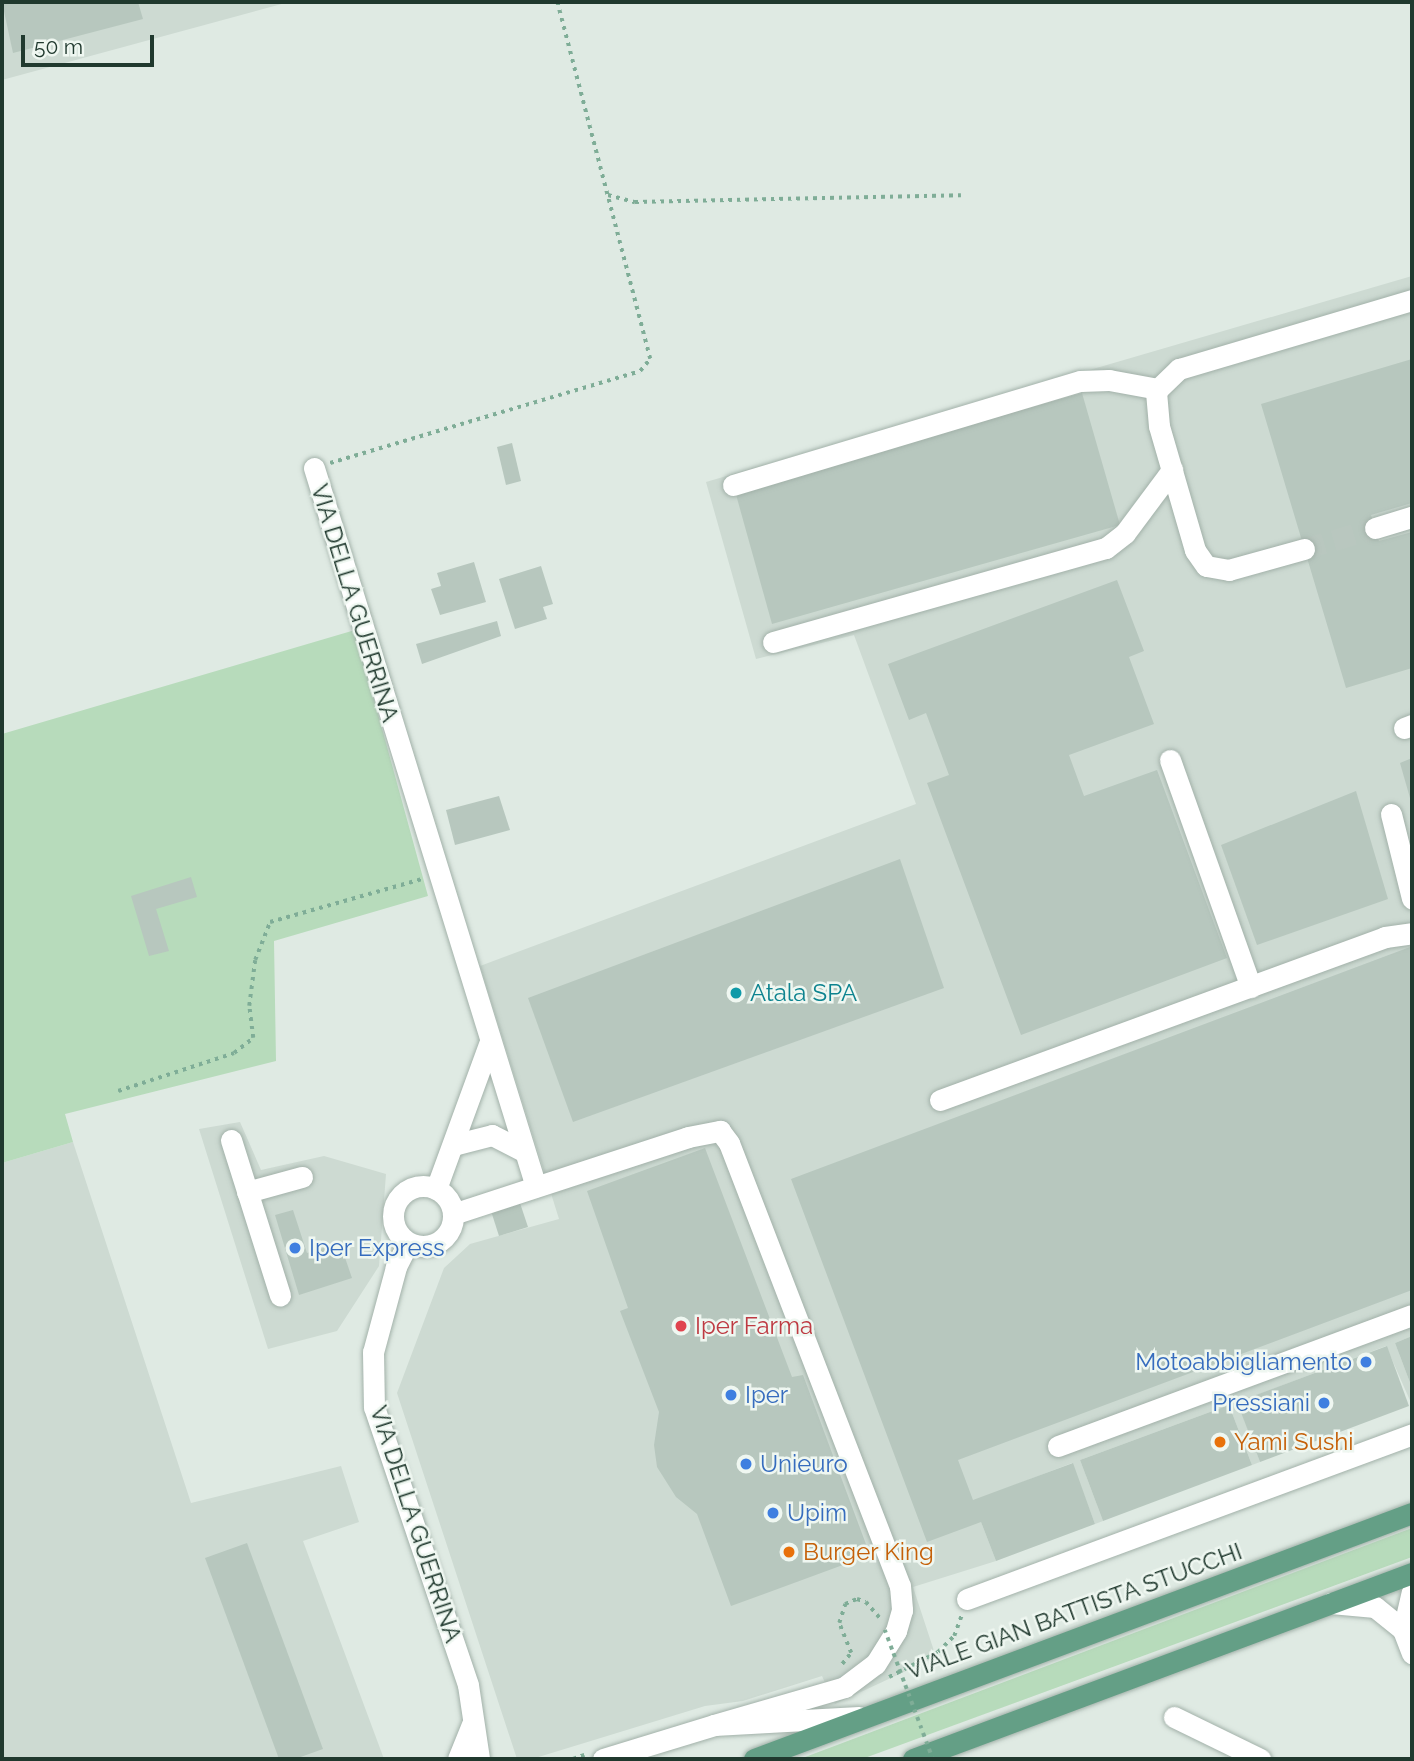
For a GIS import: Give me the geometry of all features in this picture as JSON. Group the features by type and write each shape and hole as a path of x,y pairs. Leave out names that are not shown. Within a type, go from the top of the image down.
{"main road":[{"name":"VIALE GIAN BATTISTA STUCCHI","path":"754,1759 865,1716 1408,1520"},
{"path":"913,1759 1412,1573"}],"street":[{"path":"1304,549 1229,569 1206,566 1195,550 1172,470 1156,407 1158,389 1179,369 1412,300"},
{"path":"733,485 1080,381 1109,380 1158,389"},
{"name":"VIA DELLA GUERRINA","path":"314,468 489,1044 536,1187"},
{"path":"773,642 1106,548 1125,533 1172,470"},
{"path":"1375,528 1412,517"},
{"path":"1170,760 1251,986"},
{"path":"1391,814 1412,898"},
{"path":"940,1100 1385,937 1412,933"},
{"path":"436,1189 489,1044"},
{"path":"453,1214 720,1130 729,1143 900,1586 902,1610 896,1631 874,1664 845,1687 603,1759"},
{"path":"453,1145 492,1135 524,1151"},
{"path":"231,1140 280,1295"},
{"path":"247,1192 302,1177"},
{"path":"418,1186 436,1189 444,1195 453,1214 442,1240 425,1247 408,1243 393,1225 396,1201 418,1186"},
{"name":"VIA DELLA GUERRINA","path":"408,1243 396,1267 373,1352 374,1407 468,1685 479,1759"},
{"path":"1058,1446 1412,1315"},
{"path":"967,1599 1412,1434"},
{"path":"1403,1630 1412,1592"},
{"path":"1331,1603 1375,1607 1403,1630 1412,1652"},
{"path":"714,1725 865,1716"},
{"path":"1174,1717 1260,1759"},
{"name":"VIA DELLA GUERRINA","path":"458,1759 472,1725"}],"path":[{"name":"VIA DELLA GUERRINA","path":"314,468 646,366 650,352 557,2"},
{"path":"608,195 635,202 961,195"},
{"path":"118,1091 234,1053 254,1038 249,1006 255,960 270,922 437,874"},
{"path":"845,1687 833,1670 851,1653 839,1623 845,1604 857,1599 866,1602 880,1619 933,1759"}],"shaded area":[{"path":"2,2 289,2 2,80"},
{"path":"1412,276 1412,1336 1395,1343 1412,1388 1412,1405 1386,1346 1238,1402 1260,1462 1252,1465 1229,1405 1080,1460 1103,1521 1095,1524 1072,1463 973,1501 996,1561 913,1587 936,1657 835,1704 822,1676 743,1701 705,1706 532,1759 517,1759 397,1393 444,1268 470,1244 559,1219 480,966 916,804 854,635 756,659 706,482"},
{"path":"240,1122 261,1170 324,1156 386,1174 379,1266 337,1331 268,1349 199,1129"},
{"path":"73,1142 191,1503 341,1466 359,1522 303,1541 384,1759 2,1759 2,1163"}],"green space":[{"path":"355,630 428,896 274,941 276,1061 65,1114 73,1142 2,1163 2,734"},
{"path":"1412,1528 1412,1557 862,1759 800,1759"}],"building":[{"path":"2,2 138,2 143,19 13,53"},
{"path":"1412,359 1412,503 1371,515 1379,541 1412,532 1412,668 1346,688 1261,404"},
{"path":"1082,393 1120,525 772,624 735,491"},
{"path":"512,443 521,481 506,485 497,447"},
{"path":"474,562 486,602 440,615 431,589 441,586 437,573"},
{"path":"541,566 553,604 543,607 547,619 515,629 499,579"},
{"path":"1117,580 1144,651 1129,657 1154,724 1069,755 1084,796 1157,770 1227,958 1021,1035 927,783 949,775 926,713 909,720 888,664"},
{"path":"497,621 501,636 422,664 416,644"},
{"path":"1412,758 1412,805 1400,763"},
{"path":"1356,791 1388,899 1257,945 1221,845"},
{"path":"499,796 510,830 455,845 446,810"},
{"name":"Atala SPA","path":"900,859 944,988 573,1122 528,998"},
{"path":"191,877 197,897 156,909 169,951 149,956 131,896"},
{"path":"1410,947 1412,1290 958,1460 973,1500 1073,1463 1095,1524 996,1561 981,1522 927,1542 791,1179"},
{"name":"Iper","path":"705,1148 792,1377 803,1375 870,1555 731,1606 697,1514 676,1497 657,1467 654,1445 659,1412 620,1311 628,1308 587,1191"},
{"path":"520,1203 528,1227 499,1236 491,1211"},
{"name":"Iper Express","path":"293,1210 307,1253 340,1243 352,1278 299,1295 275,1215"},
{"path":"1412,1336 1412,1388 1395,1343"},
{"path":"1387,1346 1409,1406 1260,1462 1237,1402"},
{"path":"1229,1405 1252,1465 1103,1521 1080,1460"},
{"path":"247,1543 323,1749 295,1759 279,1759 205,1558"}],"tunnel":[{"path":"1304,549 1375,528"}],"place":[{"name":"Atala SPA","path":"736,993"},
{"name":"Iper Express","path":"295,1248"},
{"name":"Iper Farma","path":"681,1326"},
{"name":"Motoabbigliamento","path":"1366,1362"},
{"name":"Iper","path":"731,1395"},
{"name":"Pressiani","path":"1324,1403"},
{"name":"Yami Sushi","path":"1220,1442"},
{"name":"Unieuro","path":"746,1464"},
{"name":"Upim","path":"773,1513"},
{"name":"Burger King","path":"789,1552"}]}
